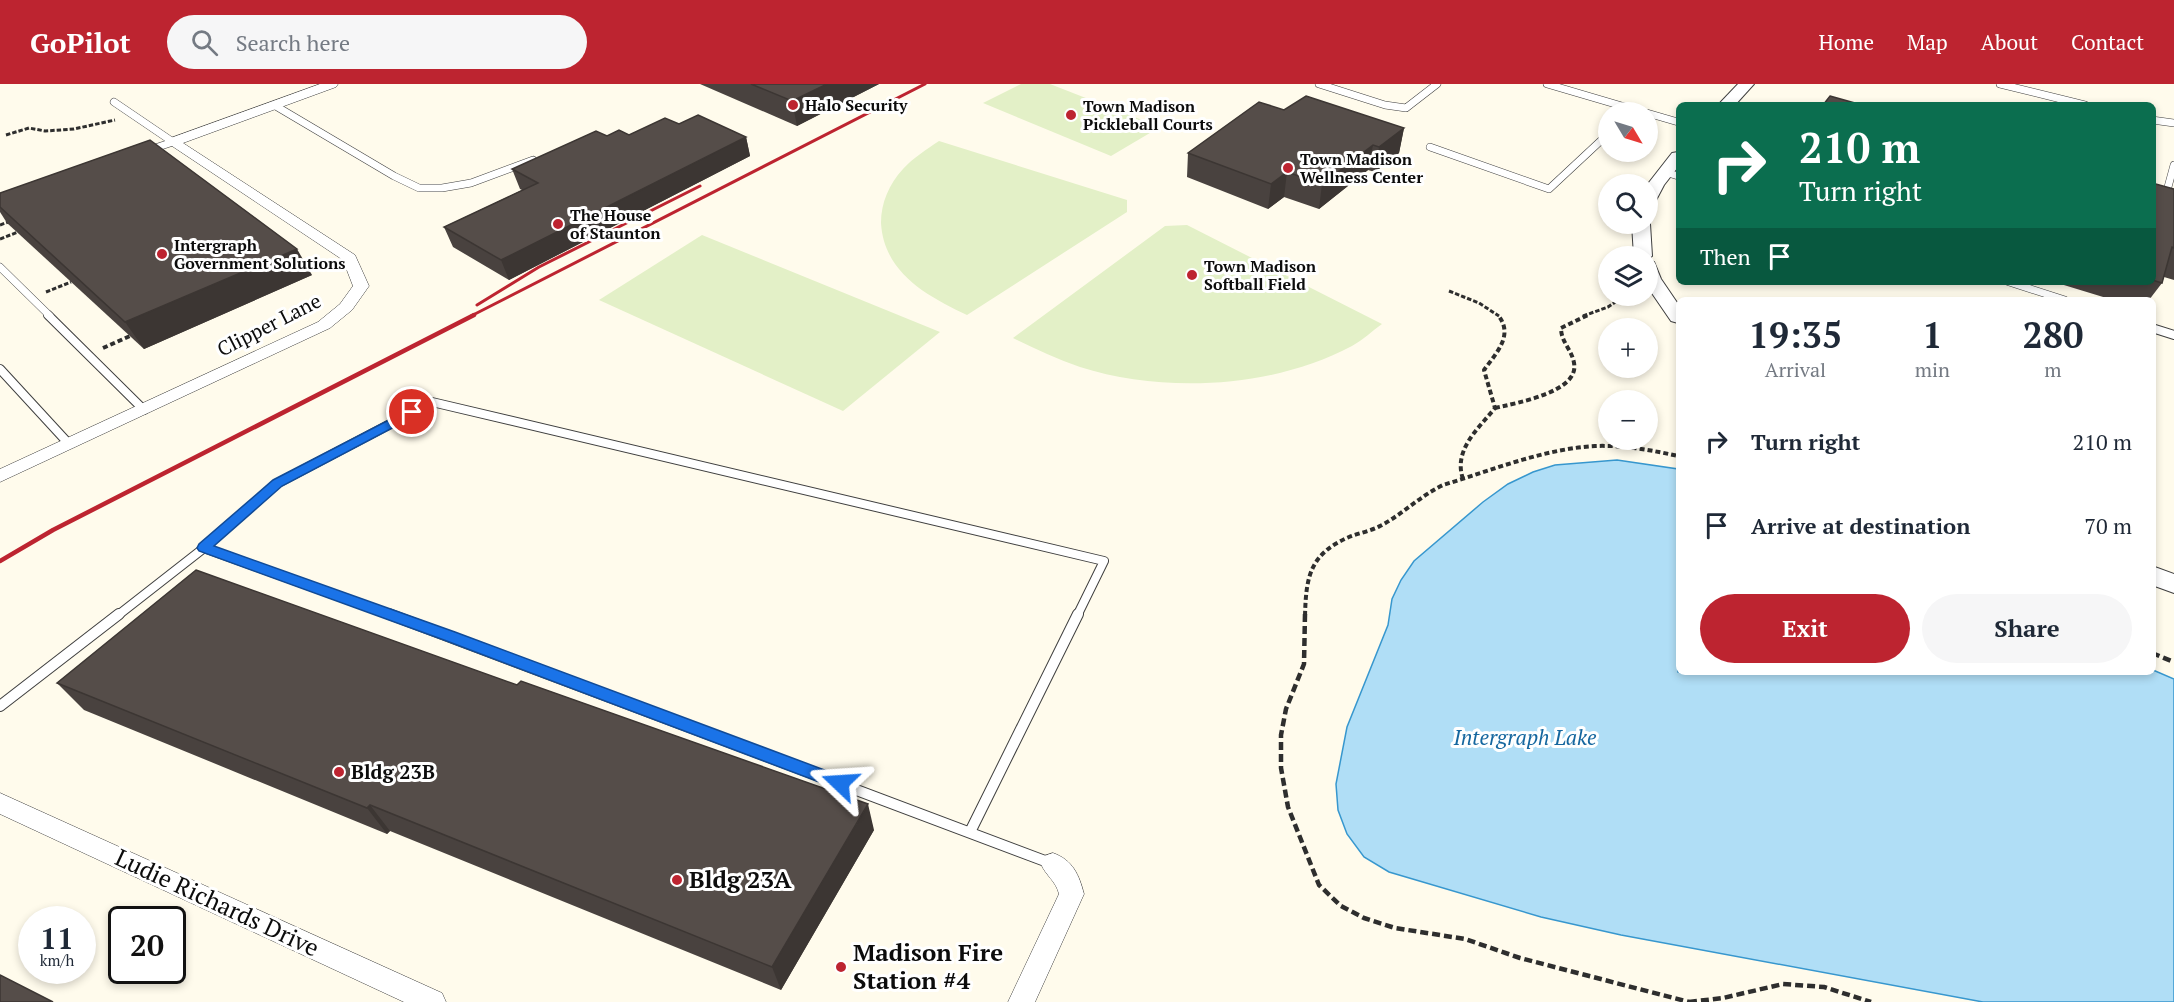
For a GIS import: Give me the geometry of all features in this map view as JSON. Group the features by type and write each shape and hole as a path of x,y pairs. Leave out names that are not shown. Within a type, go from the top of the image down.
{"street":[{"path":"173,142 332,84"},
{"path":"1729,102 1746,84"},
{"name":"Clipper Lane","path":"0,476 324,325 346,307 361,286 350,258 173,142"},
{"path":"1658,183 1672,174"},
{"path":"1658,288 1676,314"},
{"path":"2156,577 2174,584"},
{"name":"Ludie Richards Drive","path":"0,803 433,1002"},
{"path":"1021,1002 1072,894 1067,877 1053,864"}],"lane":[{"path":"1319,84 1385,105 1406,108 1437,84"},
{"path":"1547,84 1608,102"},
{"path":"2000,84 2073,102"},
{"path":"114,102 173,142"},
{"path":"274,105 394,176 419,188 442,188 471,183 543,156"},
{"path":"1658,116 1676,121"},
{"path":"2156,121 2174,123"},
{"path":"141,154 173,142"},
{"path":"1430,147 1549,189 1598,143"},
{"path":"2165,200 2171,185 2174,167"},
{"path":"0,267 144,410"},
{"path":"2018,285 2056,297"},
{"path":"2156,329 2174,335"},
{"path":"0,369 69,444"},
{"path":"0,706 204,548 278,483 432,402 1104,561 970,832"},
{"path":"204,548 450,636 1053,864"}],"path":[{"path":"6,135 29,128 45,131 74,129 134,115"},
{"path":"0,225 21,217"},
{"path":"0,239 18,232"},
{"path":"31,298 71,282"},
{"path":"1449,291 1494,311 1503,321 1507,332 1504,342 1484,370 1495,408"},
{"path":"1463,479 1459,464 1463,450 1495,408 1560,389 1571,382 1576,373 1575,364 1560,334 1561,328 1568,322 1612,306"},
{"path":"88,354 130,336"},
{"path":"1676,456 1627,447 1596,446 1563,450 1463,479 1428,492 1403,512 1378,527 1349,537 1327,549 1315,561 1306,586 1304,664 1286,709 1281,735 1281,768 1288,807 1319,885 1341,906 1364,918 1395,928 1466,939 1520,958 1689,1002 1723,998 1783,984 1824,987 1870,1002"},
{"path":"2156,655 2174,662"}],"green space":[{"name":"Town Madison Pickleball Courts","path":"1021,84 1050,84 1160,127 1111,156 983,103"},
{"path":"939,141 1127,200 1127,212 967,315 937,300 910,281 890,256 884,241 881,223 884,201 894,181 911,161"},
{"name":"Town Madison Softball Field","path":"1187,225 1382,324 1356,344 1321,360 1288,371 1218,382 1147,381 1113,376 1071,364 1013,338 1165,226"},
{"path":"702,235 940,332 843,411 599,300"}],"water":[{"name":"Intergraph Lake","path":"1617,460 1676,469 1676,675 2156,675 2156,671 2174,679 2174,1002 1983,1002 1621,935 1541,917 1389,872 1364,857 1347,834 1338,810 1336,784 1347,727 1388,625 1392,599 1401,580 1414,561 1483,502 1508,484 1555,465"}],"building":[{"path":"751,84 827,84 792,101"},
{"path":"1306,96 1404,128 1379,147 1373,145 1322,184 1287,172 1271,184 1188,153 1259,102 1284,110"},
{"path":"1830,96 1851,102 1825,102"},
{"name":"The House of Staunton","path":"698,115 746,137 501,260 444,227 538,183 512,169 596,131 607,136 619,130 629,135 665,118 679,124"},
{"name":"Intergraph Government Solutions","path":"150,140 297,249 125,322 0,207 0,193"},
{"path":"2156,184 2174,189 2174,248 2172,247 2162,283 2156,281"},
{"path":"196,570 517,685 521,681 868,804 772,967 370,805 367,808 57,683"},
{"path":"0,975 53,1002 0,1002"}],"railway":[{"path":"471,316 925,84"},
{"path":"477,305 539,267 700,186"},
{"path":"0,561 53,530 474,315"}],"place":[{"name":"Halo Security","path":"793,105"},
{"name":"Town Madison Pickleball Courts","path":"1071,115"},
{"name":"Town Madison Wellness Center","path":"1288,168"},
{"name":"The House of Staunton","path":"558,224"},
{"name":"Intergraph Government Solutions","path":"162,254"},
{"name":"Town Madison Softball Field","path":"1192,275"},
{"name":"Bldg 23B","path":"339,772"},
{"name":"Bldg 23A","path":"677,880"},
{"name":"Madison Fire Station #4","path":"841,967"}],"route":[{"path":"412,412 278,483 204,548 450,636 840,783"}]}
